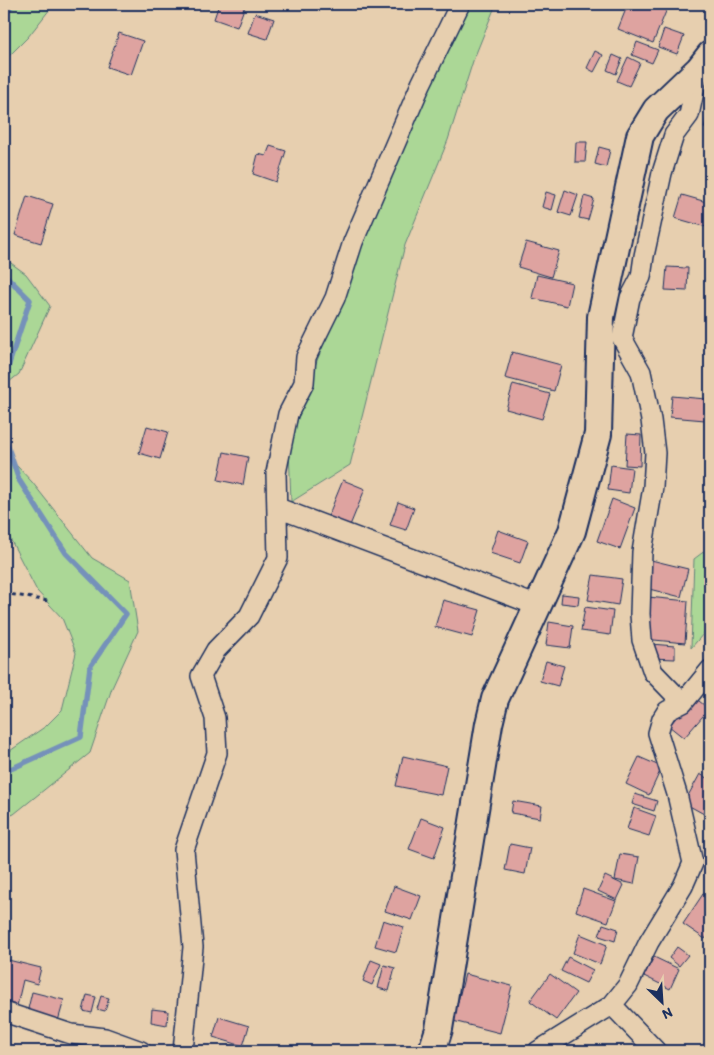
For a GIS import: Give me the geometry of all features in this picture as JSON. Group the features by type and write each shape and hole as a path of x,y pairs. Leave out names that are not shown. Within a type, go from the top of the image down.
{"street":[{"path":"183,1051 193,947 184,850 217,754 214,718 200,676 216,650 249,616 278,558 276,473 288,414 304,383 306,357 335,298 353,242 421,84 460,4"},
{"path":"432,1051 439,1030 489,724 495,699 572,531 598,434 601,317 640,136 656,110 704,62"},
{"path":"683,703 653,672 642,640 640,614 642,552 653,487 655,453 651,420 641,372 622,338 630,298 641,277 662,173 674,135 689,115 704,62"},
{"path":"278,508 538,606"},
{"path":"538,1051 612,1005 628,985 649,942 683,886 693,863 677,794 658,733 667,710 683,703 710,670"},
{"path":"612,1005 656,1051"},
{"path":"4,1012 71,1034 105,1038 141,1051"}],"path":[{"path":"4,593 48,601"}],"green space":[{"path":"4,4 54,4 28,37 4,61"},
{"path":"463,4 496,4 473,61 448,140 405,245 350,465 291,502 289,448 309,381 359,254 365,234"},
{"path":"4,258 26,274 50,306 19,374 4,386"},
{"path":"4,452 32,482 92,558 130,580 138,631 112,688 90,753 14,814 4,818 4,755 46,726 62,710 76,653 62,618 37,591 4,527"},
{"path":"710,547 710,626 691,648 694,559"}],"building":[{"path":"219,4 239,4 245,6 237,27 214,19"},
{"path":"628,4 669,4 653,43 618,29"},
{"path":"255,13 274,19 267,39 248,33"},
{"path":"664,29 684,36 677,54 658,47"},
{"path":"119,33 143,41 131,75 107,67"},
{"path":"637,42 658,50 652,63 632,55"},
{"path":"595,51 603,55 594,72 587,68"},
{"path":"613,55 622,59 616,74 607,70"},
{"path":"628,57 640,63 629,86 617,81"},
{"path":"710,108 710,129 704,128"},
{"path":"576,142 587,142 585,162 575,162"},
{"path":"270,146 286,151 276,182 253,174 258,154 266,156"},
{"path":"599,147 610,150 606,167 595,164"},
{"path":"565,190 578,195 571,216 558,212"},
{"path":"546,192 556,195 552,210 542,207"},
{"path":"682,195 710,203 710,228 675,218"},
{"path":"27,196 53,204 41,243 15,235"},
{"path":"584,196 594,199 588,220 579,218"},
{"path":"526,242 559,251 551,277 518,267"},
{"path":"667,267 688,268 687,291 665,290"},
{"path":"537,275 572,283 567,306 532,298"},
{"path":"512,352 561,365 554,391 505,378"},
{"path":"513,384 550,394 542,419 506,409"},
{"path":"672,396 706,399 705,420 670,417"},
{"path":"147,426 168,432 160,459 139,453"},
{"path":"627,434 641,435 640,466 625,465"},
{"path":"224,452 248,457 243,485 218,480"},
{"path":"611,465 632,468 629,493 608,490"},
{"path":"343,480 365,489 349,528 327,519"},
{"path":"612,499 635,508 620,549 597,541"},
{"path":"398,502 414,508 406,530 390,525"},
{"path":"498,530 528,541 520,563 490,553"},
{"path":"651,560 688,569 681,597 645,588"},
{"path":"593,575 622,579 618,605 588,600"},
{"path":"562,594 579,596 578,605 561,603"},
{"path":"648,597 688,601 685,643 644,639"},
{"path":"443,600 480,610 472,637 435,627"},
{"path":"585,607 613,611 610,635 581,631"},
{"path":"549,622 573,626 570,648 546,645"},
{"path":"651,644 675,646 675,659 650,658"},
{"path":"546,661 564,666 558,686 540,681"},
{"path":"694,697 709,709 684,738 669,726"},
{"path":"403,756 447,766 441,795 396,786"},
{"path":"639,757 662,767 649,795 626,784"},
{"path":"700,774 710,780 710,803 704,814 684,803"},
{"path":"635,794 657,801 654,811 632,804"},
{"path":"513,801 542,806 540,818 511,813"},
{"path":"634,808 656,816 649,836 627,829"},
{"path":"421,818 445,827 434,858 409,849"},
{"path":"510,844 530,848 525,874 505,870"},
{"path":"620,854 639,857 634,884 615,880"},
{"path":"605,876 624,885 617,900 598,891"},
{"path":"394,886 421,896 412,920 385,911"},
{"path":"583,889 616,901 608,922 576,911"},
{"path":"705,891 710,895 710,932 705,939 683,924"},
{"path":"383,920 404,927 396,952 375,946"},
{"path":"603,924 618,929 615,941 599,936"},
{"path":"580,934 607,945 600,964 573,953"},
{"path":"677,947 688,955 679,966 669,958"},
{"path":"568,957 593,970 586,983 561,971"},
{"path":"654,957 679,969 670,989 644,976"},
{"path":"4,959 41,968 37,984 23,980 17,1006 4,1003"},
{"path":"371,960 381,964 372,985 363,981"},
{"path":"384,965 395,968 389,991 378,988"},
{"path":"465,974 512,986 500,1033 453,1021"},
{"path":"550,974 576,993 556,1020 530,1001"},
{"path":"32,992 64,1000 58,1021 27,1013"},
{"path":"87,995 96,997 92,1013 83,1011"},
{"path":"101,996 109,998 105,1011 97,1009"},
{"path":"152,1009 168,1011 167,1025 151,1022"},
{"path":"219,1017 249,1026 243,1046 213,1037"}],"waterway":[{"path":"4,14 13,4"},
{"path":"4,274 30,300 4,379"},
{"path":"4,436 19,480 66,553 126,614 90,667 81,737 4,772"}]}
